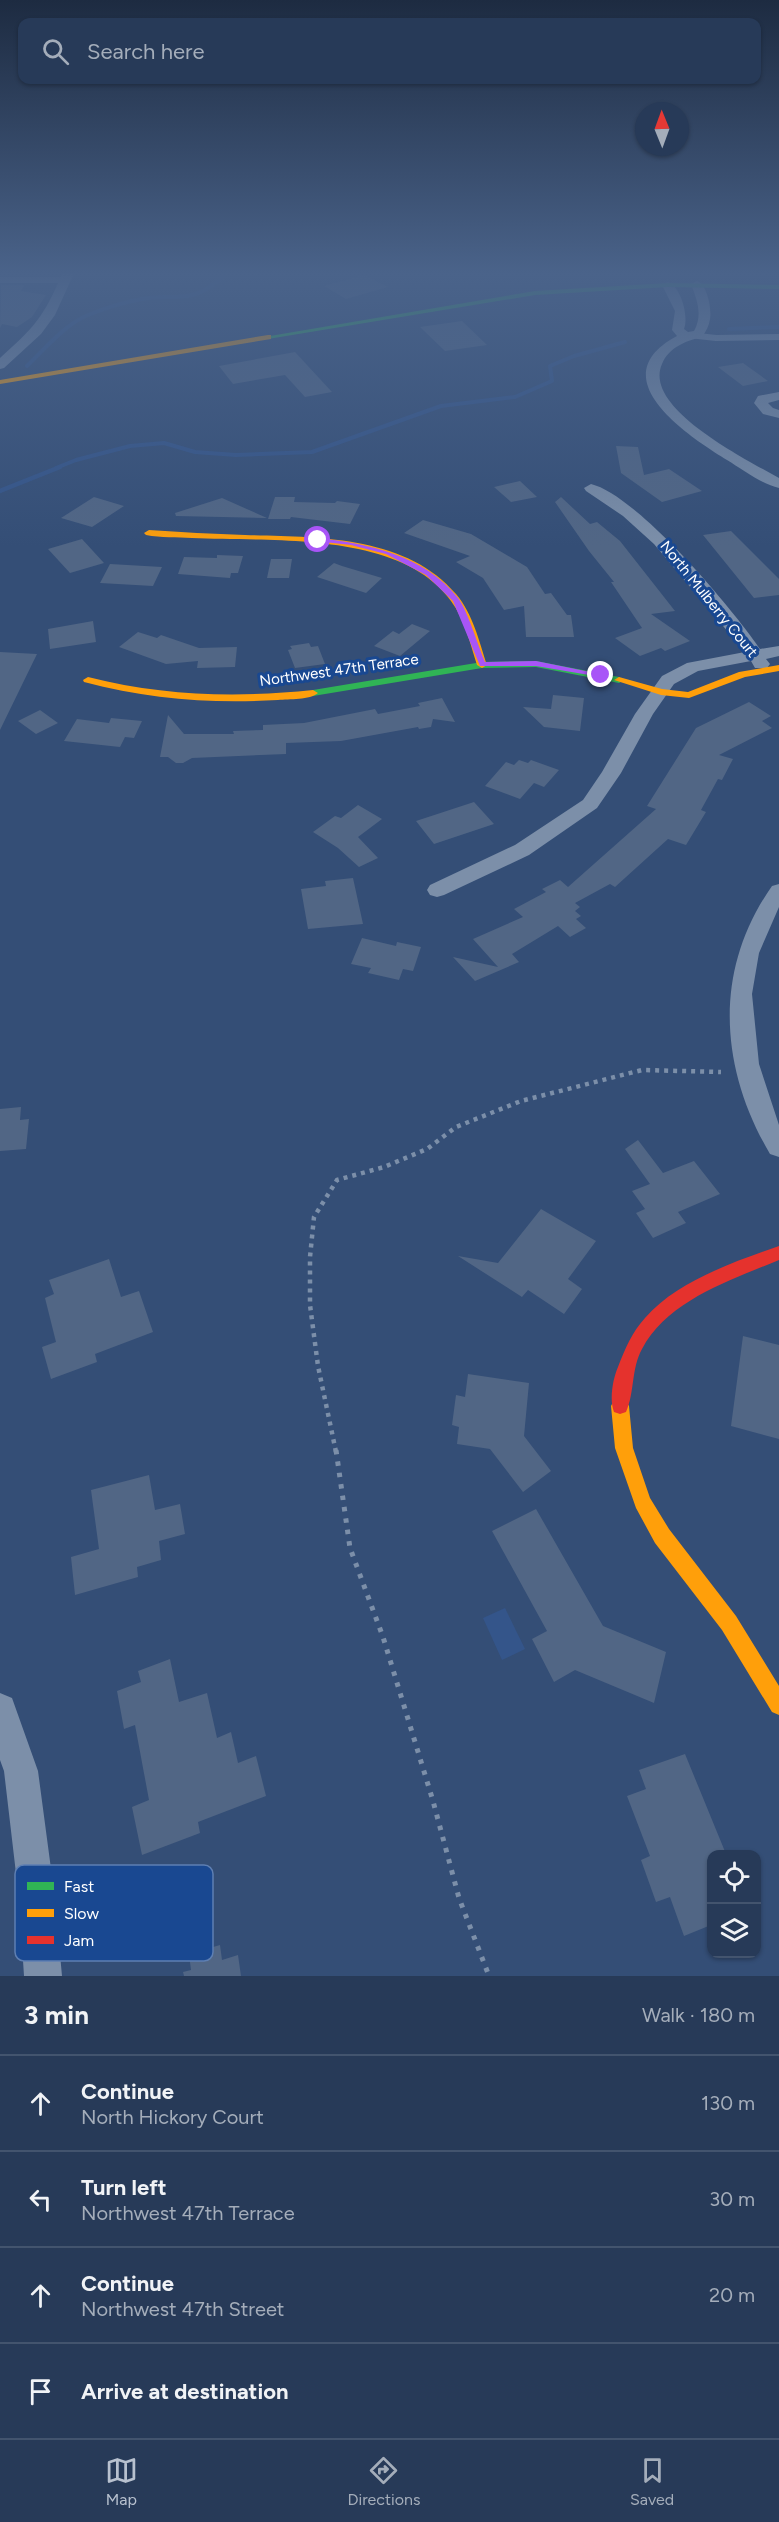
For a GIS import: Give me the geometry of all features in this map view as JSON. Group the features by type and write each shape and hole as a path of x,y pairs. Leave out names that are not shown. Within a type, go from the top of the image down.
{"street":[{"path":"0,382 113,363"},
{"path":"654,363 651,369 651,385 659,401 686,425 779,484"},
{"path":"779,396 763,399 761,403 768,411 779,414"},
{"name":"North Mulberry Court","path":"591,488 634,516 668,547 755,654 772,669"},
{"path":"148,534 318,540 372,548 403,559 429,573 456,600 482,665"},
{"path":"437,890 522,850 590,804 611,773 644,714 668,680 693,667 779,651"},
{"name":"Northwest 47th Terrace","path":"88,680 144,694 216,700 259,699 338,690 482,665 536,664 601,675 661,692 689,695 743,674 772,669"},
{"path":"779,891 762,918 751,945 743,977 742,1004 746,1051 753,1092 762,1116 779,1147"},
{"path":"779,1253 686,1294 654,1317 632,1342 619,1391 624,1448 635,1488 655,1526 721,1611 779,1705"},
{"path":"0,1710 21,1772 33,1865"},
{"path":"42,1961 43,1976"}],"path":[{"path":"489,1976 459,1898 383,1636 350,1548 338,1462 318,1366 310,1305 310,1257 314,1217 337,1180 384,1167 428,1149 456,1127 521,1101 642,1070 721,1072"}],"water":[{"path":"505,1608 525,1649 502,1660 483,1618"}],"building":[{"path":"234,363 305,363 332,392 305,397 285,375 233,384 219,366"},
{"path":"743,363 768,381 743,386 718,367"},
{"path":"616,446 638,447 644,475 669,469 702,491 662,502 621,473"},
{"path":"520,481 537,497 511,502 494,487"},
{"path":"94,497 124,506 92,527 61,518"},
{"path":"275,497 295,497 294,502 335,503 337,501 360,504 350,524 291,517 290,519 268,519"},
{"path":"561,497 590,524 597,522 620,541 675,611 651,614 690,641 665,651 661,648 640,656 615,638 642,628 611,582 614,582 555,502"},
{"path":"222,498 267,518 176,516 175,513"},
{"path":"423,520 471,534 527,567 545,594 551,593 567,615 571,615 574,637 526,637 524,606 504,610 483,578 456,562 470,556 404,533"},
{"path":"731,531 779,579 779,595 754,598 703,535"},
{"path":"82,539 104,563 70,573 48,549"},
{"path":"217,555 243,556 238,573 231,573 230,578 178,574 184,557 217,558"},
{"path":"271,559 292,559 289,578 267,578"},
{"path":"334,563 382,578 366,593 317,577"},
{"path":"110,564 162,567 153,586 100,583"},
{"path":"93,621 96,642 50,649 48,629"},
{"path":"412,624 430,631 400,656 374,646 393,631 399,634"},
{"path":"138,632 157,638 161,635 199,648 237,647 235,667 197,668 198,661 166,664 119,647"},
{"path":"309,643 311,647 318,646 325,664 295,668 288,650 292,649 290,646"},
{"path":"0,652 37,654 0,730"},
{"path":"553,695 584,698 580,731 544,727 523,707 551,709"},
{"path":"442,698 455,722 433,719 431,727 419,729 418,727 341,741 286,743 286,754 192,758 183,763 176,763 168,757 160,757 168,715 184,734 234,734 233,731 263,730 263,725 304,723 375,709 378,714 420,706 418,703"},
{"path":"749,702 771,716 762,721 772,728 719,755 733,759 722,780 718,779 701,810 706,812 686,845 668,839 615,887 610,884 575,903 580,907 575,911 581,916 576,919 586,928 570,937 558,926 512,954 519,962 475,981 453,957 498,967 473,939 523,917 514,909 546,892 542,889 560,880 568,887 656,809 647,806 696,728"},
{"path":"40,710 58,723 36,734 18,721"},
{"path":"111,718 142,721 134,738 125,737 120,747 64,741 77,719 109,723"},
{"path":"519,760 528,763 531,760 559,770 544,787 534,783 520,799 485,786 506,762 514,765"},
{"path":"474,802 494,824 434,844 416,821"},
{"path":"358,805 382,819 358,837 378,858 359,867 338,848 313,832 335,816 341,818"},
{"path":"353,878 363,924 308,929 301,889 326,886 325,881"},
{"path":"362,938 396,946 397,942 421,947 413,971 403,969 399,980 368,973 371,968 351,964"},
{"path":"21,1107 20,1120 29,1119 26,1149 0,1151 0,1109"},
{"path":"638,1140 663,1173 694,1161 720,1194 678,1212 686,1223 653,1238 636,1213 645,1209 632,1191 650,1184 625,1149"},
{"path":"541,1209 596,1241 568,1279 582,1289 564,1314 528,1290 522,1297 458,1256 498,1263"},
{"path":"109,1259 121,1297 139,1291 153,1332 95,1354 97,1362 51,1379 42,1347 56,1342 45,1298 54,1294 49,1280"},
{"path":"743,1336 779,1345 779,1439 731,1426"},
{"path":"468,1374 529,1383 524,1436 551,1471 523,1492 490,1449 457,1444 459,1427 452,1425 456,1395 465,1397"},
{"path":"149,1475 155,1510 180,1504 185,1534 159,1541 161,1560 137,1567 138,1577 75,1595 71,1557 99,1549 91,1490"},
{"path":"536,1509 603,1626 666,1652 654,1703 575,1670 554,1682 532,1639 547,1631 492,1531"},
{"path":"170,1659 179,1702 207,1693 217,1738 231,1732 238,1763 256,1756 266,1796 198,1822 200,1833 142,1855 132,1807 149,1800 135,1725 124,1729 117,1691 141,1682 138,1671"},
{"path":"685,1754 724,1850 707,1850 707,1927 684,1936 670,1897 656,1902 641,1860 650,1856 627,1796 646,1789 639,1770"},
{"path":"220,1945 222,1960 238,1955 241,1976 184,1976 183,1972 191,1970 190,1961 213,1961 213,1947"}],"waterway":[{"path":"56,468 76,460 130,446 164,443 195,452 236,455 312,452 441,406 515,397 552,381 550,366 557,363"},
{"path":"0,491 60,467"}],"traffic: fast":[{"path":"313,693 482,665 536,664 619,680"}],"traffic: slow":[{"path":"0,382 112,363"},
{"path":"149,533 310,540 362,547 386,553 410,563 431,576 451,594 466,618 482,665"},
{"path":"619,680 661,692 689,695 743,674 779,668"},
{"path":"88,680 145,693 200,698 255,698 313,693"},
{"path":"620,1406 624,1448 642,1502 662,1536 729,1623 779,1705"}],"traffic: jam":[{"path":"620,1406 624,1372 635,1345 651,1323 671,1304 695,1289 779,1253"}],"route":[{"path":"318,540 351,543 372,548 403,559 429,573 456,600 482,665 536,664 601,675"}]}
